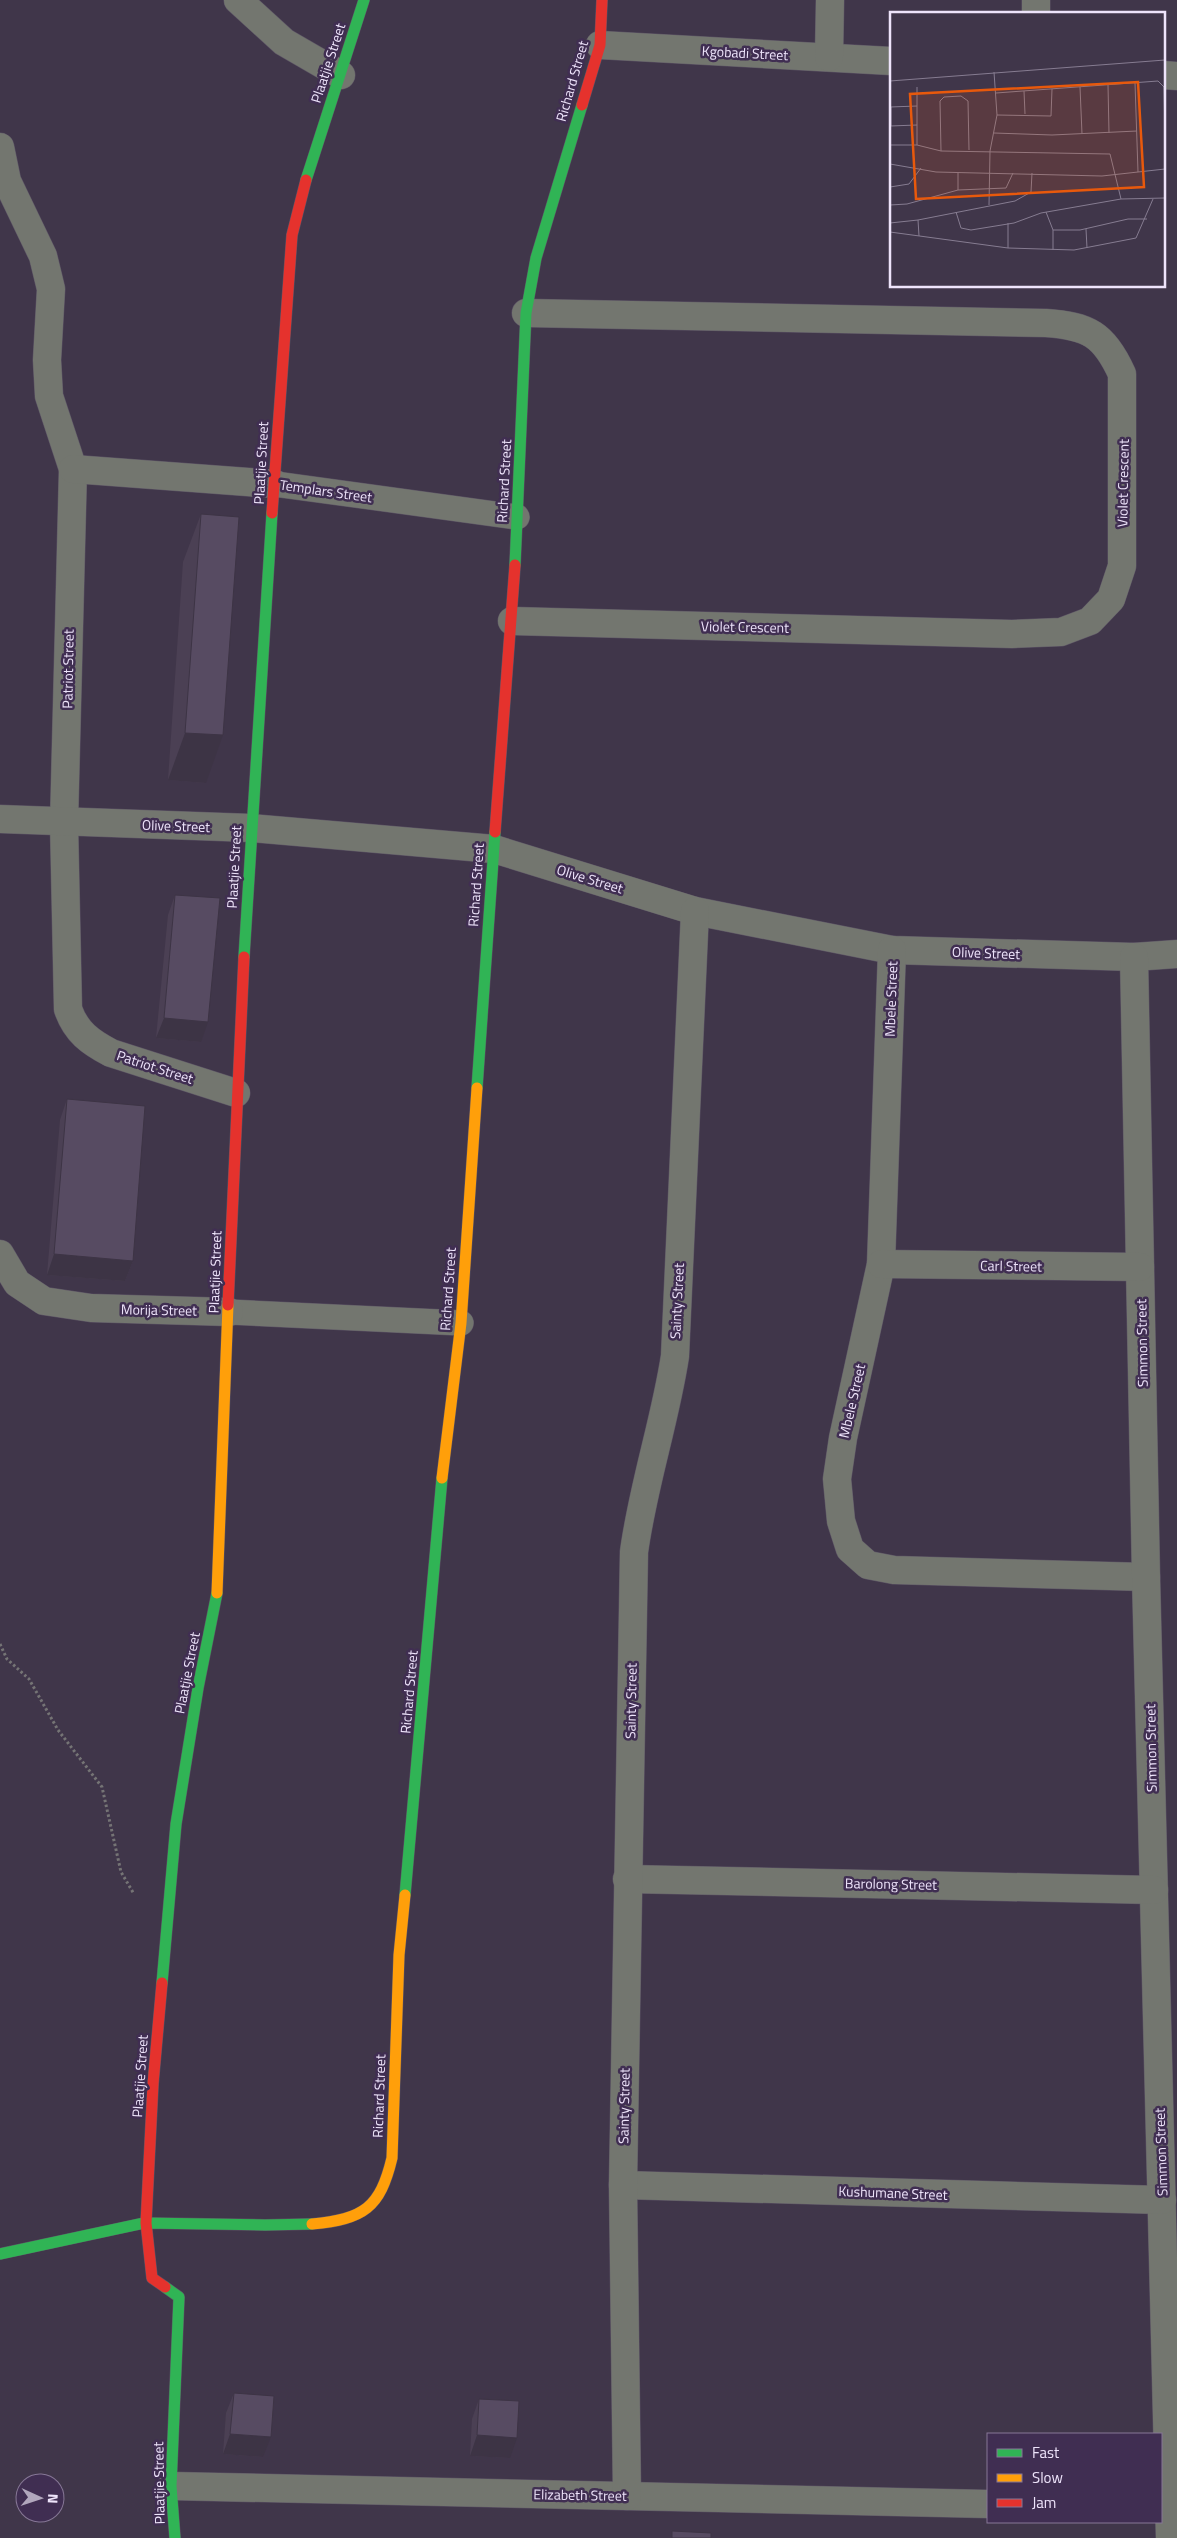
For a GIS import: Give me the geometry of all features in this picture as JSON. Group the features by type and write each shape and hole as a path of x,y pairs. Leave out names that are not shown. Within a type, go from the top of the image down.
{"street":[{"path":"238,0 284,42 341,75"},
{"name":"Plaatjie Street","path":"175,2538 171,2486 179,2298 152,2278 146,2223 153,2084 176,1824 198,1688 217,1599 236,1093 251,828 286,293 292,235 308,173 364,0"},
{"name":"Richard Street","path":"0,2254 146,2223 288,2225 327,2222 357,2214 373,2204 384,2189 392,2158 399,1956 431,1612 438,1509 452,1409 461,1323 512,621 526,313 536,258 600,45 602,0"},
{"path":"829,58 830,0"},
{"name":"Kgobadi Street","path":"600,45 890,61"},
{"path":"1164,75 1177,76"},
{"name":"Patriot Street","path":"0,147 7,181 43,256 51,289 47,360 49,396 73,470 64,823 68,1009 73,1024 94,1044 112,1053 236,1093"},
{"name":"Violet Crescent","path":"512,621 1012,634 1061,632 1090,621 1111,599 1122,566 1122,374 1113,353 1101,340 1075,325 1046,322 526,313"},
{"name":"Templars Street","path":"73,470 275,484"},
{"name":"Olive Street","path":"0,820 251,828 494,849 696,912 892,950 1134,957 1177,954"},
{"name":"Sainty Street","path":"627,2496 623,2185 634,1552 641,1506 669,1397 675,1356 696,912"},
{"name":"Mbele Street","path":"892,950 882,1264 843,1438 837,1479 841,1522 850,1549 868,1565 894,1570 1146,1577"},
{"name":"Simmon Street","path":"1134,957 1146,1577 1162,2200 1165,2507 1170,2538"},
{"name":"Morija Street","path":"0,1254 16,1283 44,1301 91,1308 229,1312"},
{"name":"Carl Street","path":"882,1264 1140,1268"},
{"name":"Barolong Street","path":"627,1879 1154,1890"},
{"name":"Kushumane Street","path":"623,2185 1162,2200"},
{"name":"Elizabeth Street","path":"171,2486 987,2504"}],"lane":[{"name":"Templars Street","path":"275,484 517,517"},
{"name":"Morija Street","path":"229,1312 461,1323"}],"path":[{"path":"0,1644 7,1659 29,1679 58,1730 102,1787 121,1872 143,1910 168,1919"}],"building":[{"path":"201,514 239,517 223,735 185,733"},
{"path":"175,895 220,898 208,1022 164,1018"},
{"path":"67,1099 145,1106 133,1261 54,1254"},
{"path":"234,2393 274,2396 271,2437 230,2434"},
{"path":"479,2399 519,2401 517,2438 477,2435"},
{"path":"672,2531 711,2533 711,2538 672,2538"}],"traffic: fast":[{"path":"306,180 364,0"},
{"path":"515,565 526,313 536,258 582,105"},
{"path":"244,957 272,513"},
{"path":"477,1088 495,832"},
{"path":"405,1895 442,1478"},
{"path":"162,1983 176,1824 198,1688 217,1593"},
{"path":"0,2254 144,2223 312,2224"},
{"path":"165,2287 179,2297 171,2486 175,2538"}],"traffic: slow":[{"path":"442,1478 461,1323 477,1088"},
{"path":"217,1593 228,1305"},
{"path":"312,2224 345,2219 367,2208 382,2189 392,2158 399,1955 405,1895"}],"traffic: jam":[{"path":"582,105 600,45 602,0"},
{"path":"272,513 292,235 306,180"},
{"path":"495,832 515,565"},
{"path":"228,1305 244,957"},
{"path":"162,1983 153,2084 146,2223 152,2278 165,2287"}]}
